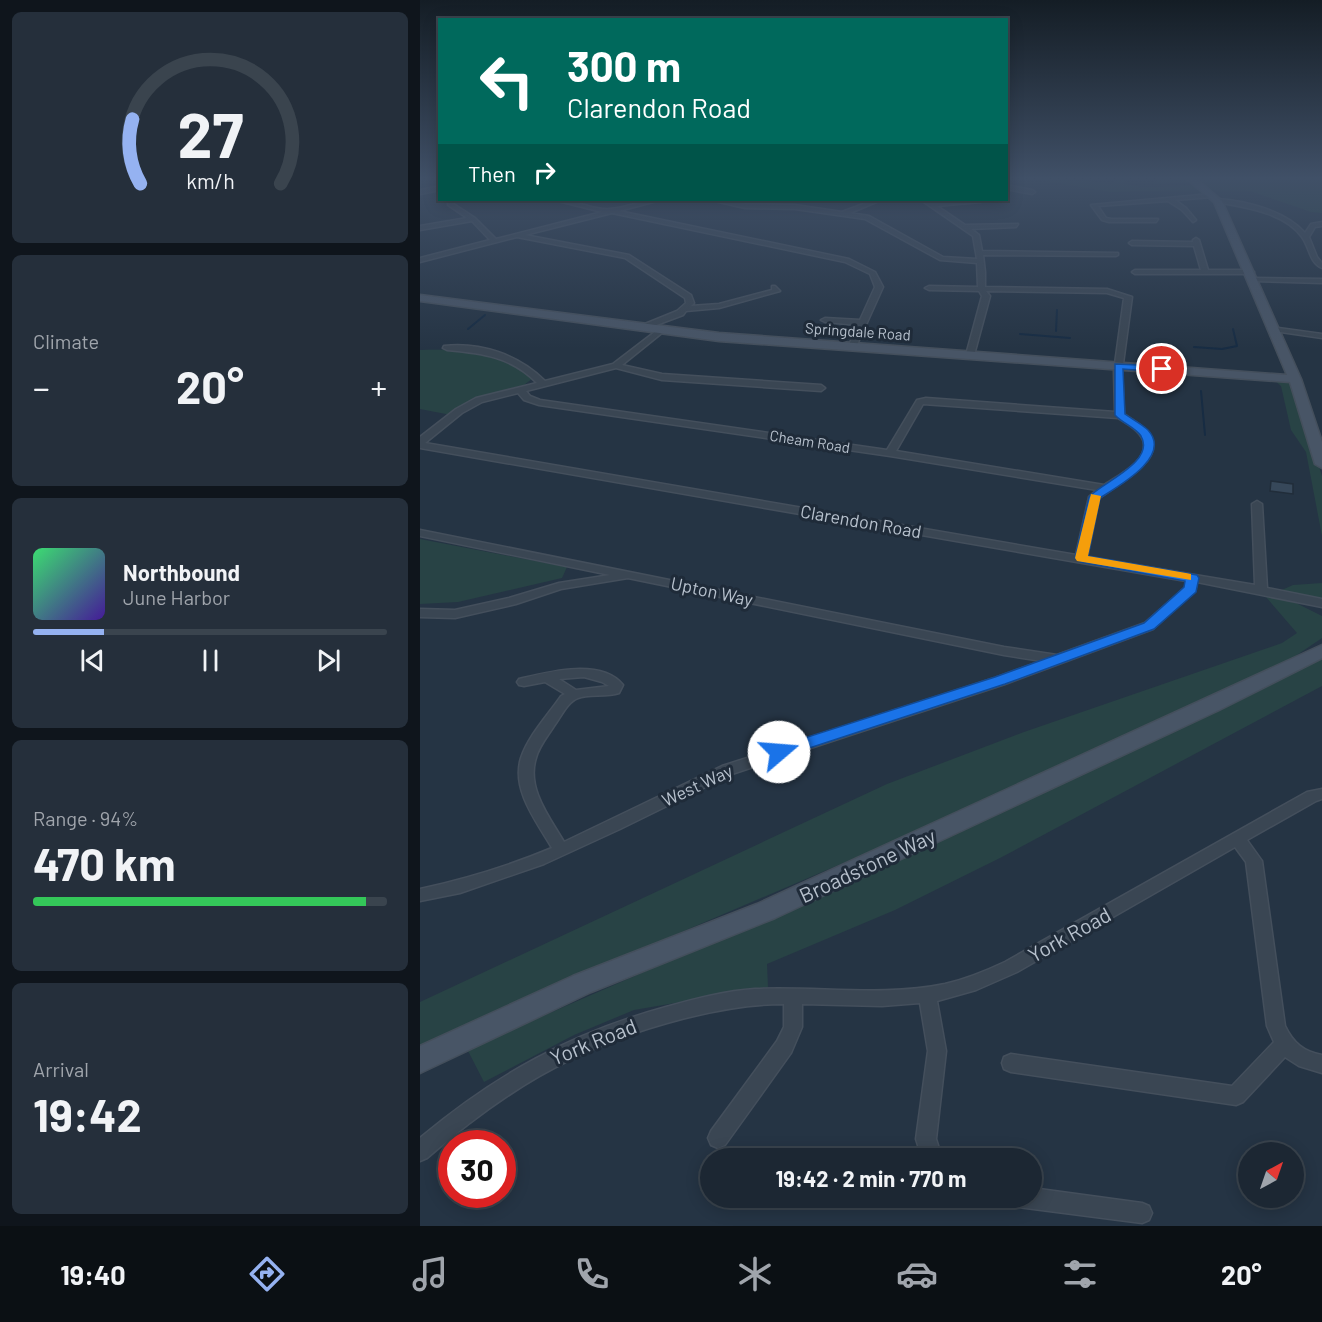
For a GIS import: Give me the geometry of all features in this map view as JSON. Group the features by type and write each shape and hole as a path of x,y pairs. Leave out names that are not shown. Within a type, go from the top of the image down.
{"street":[{"path":"488,235 495,241"},
{"path":"420,260 518,235"},
{"path":"726,235 855,262 873,273 879,287 852,347"},
{"path":"902,235 942,259 1116,254"},
{"path":"970,355 986,297 981,289 980,257 976,235"},
{"path":"1232,235 1252,276 1295,379 1322,464"},
{"path":"515,236 631,257 688,297 690,303 685,309"},
{"path":"1306,237 1312,257 1322,266"},
{"path":"1131,243 1197,242 1204,271"},
{"path":"1135,272 1204,271 1322,281"},
{"path":"643,328 685,309 719,306 776,291 776,288"},
{"path":"929,288 1107,291 1128,297 1118,366 1120,415"},
{"name":"Springdale Road","path":"420,298 660,330 852,347 1295,379"},
{"path":"825,320 863,323"},
{"path":"1274,329 1322,336"},
{"path":"420,444 459,411 479,400 616,366 660,330"},
{"path":"447,348 512,358 528,368 543,384"},
{"path":"616,366 662,377 821,388"},
{"name":"Cheam Road","path":"519,389 527,398 539,402 890,453 1104,488"},
{"path":"890,453 920,402 926,400 1120,415 1145,433 1149,443 1147,453 1134,471 1104,488 1094,497 1081,558"},
{"name":"Clarendon Road","path":"420,444 1081,558 1322,603"},
{"path":"1257,504 1261,590"},
{"name":"Upton Way","path":"420,533 1004,651 1061,659"},
{"path":"577,583 591,566"},
{"path":"420,613 455,614 577,583 631,574"},
{"name":"West Way","path":"420,895 459,889 505,874 561,850 727,770 1016,675 1149,626 1191,589 1192,578"},
{"name":"Clarendon Road","path":"1302,599 1322,609"},
{"path":"1004,651 1016,663 1016,675"},
{"name":"Broadstone Way","path":"420,1060 582,984 766,911 1212,705 1317,651"},
{"path":"525,682 546,677 581,674 600,676 616,685 615,690 608,692 597,690 572,694 566,699 528,758 526,778 538,809 561,850"},
{"path":"546,677 568,689 572,694"},
{"name":"York Road","path":"420,1151 490,1094 555,1055 624,1025 709,1004 752,997 927,995 984,980 1238,840 1312,796 1322,794"},
{"path":"1238,840 1254,861 1276,1026 1284,1045 1295,1056 1322,1064"},
{"path":"927,995 937,1051 926,1139 929,1148"},
{"path":"718,1138 784,1047 793,1027 793,997"},
{"path":"1011,1063 1236,1096 1284,1045"},
{"path":"1042,1200 1142,1213"}],"green space":[{"path":"420,350 454,350 488,354 513,362 533,378 524,385 478,397 451,415 420,409"},
{"path":"1274,380 1286,380 1293,385 1322,476 1322,536 1306,452 1291,430 1281,386"},
{"path":"420,539 567,567 562,578 458,602 420,604"},
{"path":"1322,583 1322,599 1298,595 1294,602 1322,616 1322,638 1294,657 1193,706 904,837 546,990 420,1049 420,1002 887,784 1024,732 1282,643 1297,633 1266,597 1293,585"},
{"path":"1322,655 1322,686 1000,858 895,910 767,964 768,987 634,1010 574,1035 484,1082 467,1049 812,899 1094,769"}],"building":[{"path":"1271,481 1293,484 1293,494 1270,491"}],"waterway":[{"path":"1056,331 1057,310"},
{"path":"468,329 485,315"},
{"path":"1194,347 1222,349 1237,346 1233,329"},
{"path":"1020,334 1070,338"},
{"path":"1201,391 1205,435"}],"slow traffic":[{"path":"1095,496 1081,558 1186,577"}],"route":[{"path":"779,752 1000,681 1149,626 1191,589 1192,578 1081,558 1094,497 1104,488 1134,471 1147,453 1149,443 1145,433 1120,415 1118,366 1162,369"}]}
